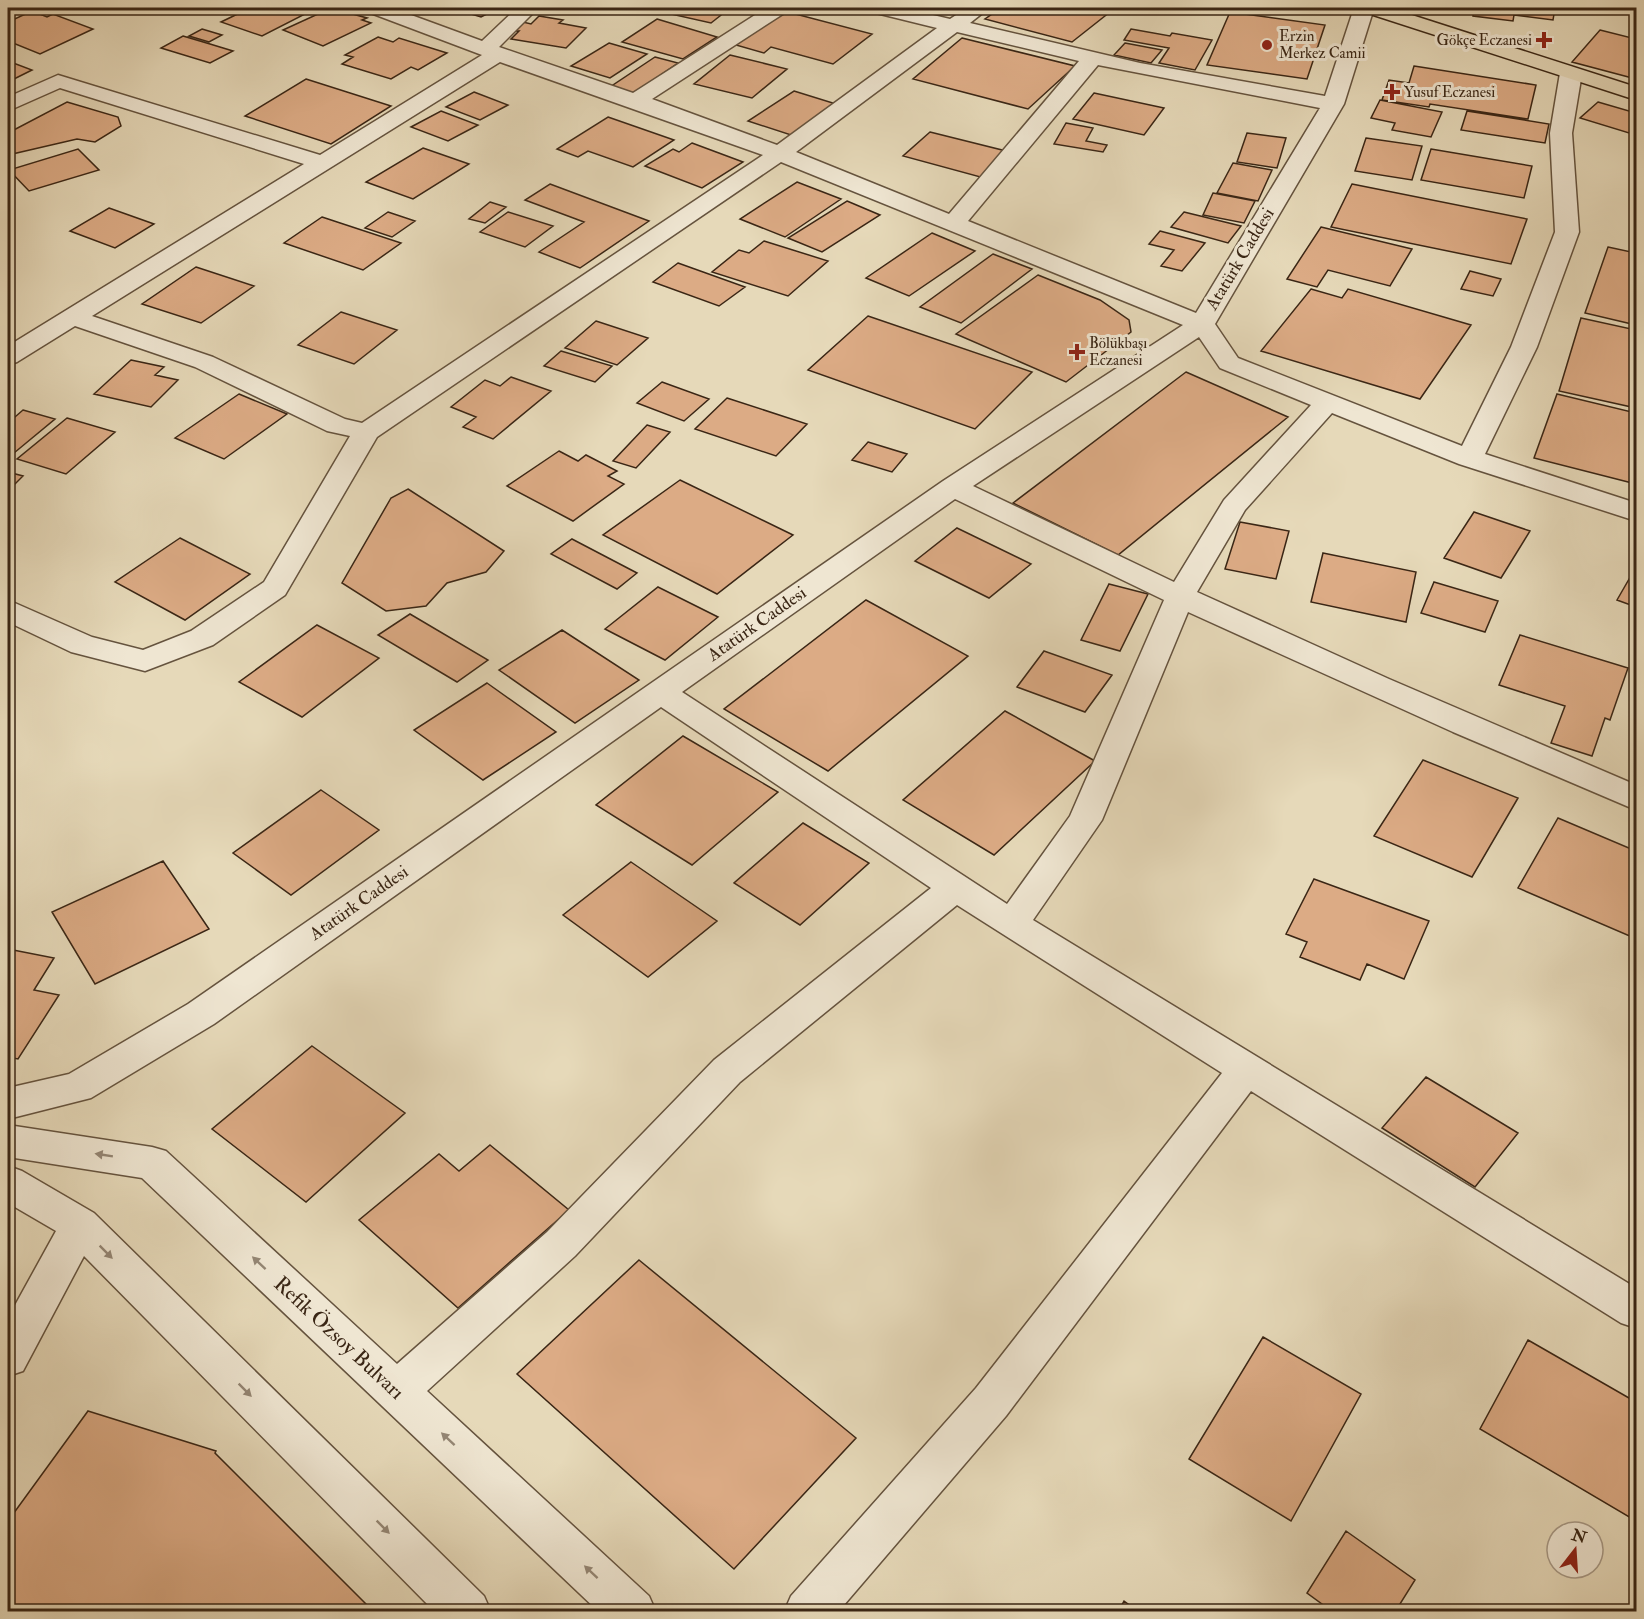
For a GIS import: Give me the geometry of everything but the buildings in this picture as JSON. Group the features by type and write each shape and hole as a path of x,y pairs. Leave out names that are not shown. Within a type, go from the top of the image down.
{"main road":[{"path":"1371,8 1456,25 1571,73 1636,94"}],"street":[{"path":"375,8 780,153 1202,324 1229,363 1470,458 1636,512"},
{"path":"8,357 320,162 492,51 528,8"},
{"path":"635,101 779,8"},
{"path":"879,8 1093,58 1333,104"},
{"path":"8,610 82,645 145,661 201,638 275,588 366,432 780,153 883,75 979,8"},
{"name":"Atatürk Caddesi","path":"8,1103 78,1087 201,1014 953,487 1202,324 1333,104 1364,8"},
{"path":"954,223 1093,58"},
{"path":"1470,458 1524,347 1567,232 1561,133 1571,73"},
{"path":"8,105 58,81 320,162"},
{"path":"72,317 204,362 336,425 366,432"},
{"path":"1011,924 1085,820 1180,596 1234,506 1327,403"},
{"path":"953,487 1180,596 1482,733 1636,798"},
{"path":"660,692 1011,924 1636,1310"},
{"path":"397,1391 561,1244 727,1071 866,957 955,888"},
{"path":"807,1611 991,1402 1246,1069"},
{"name":"Refik Özsoy Bulvarı","path":"8,1141 152,1163 633,1611"},
{"path":"8,1183 80,1226 468,1611"},
{"path":"8,1357 80,1226"}],"place":[{"name":"Gökçe Eczanesi","path":"1544,40"},
{"name":"Erzin Merkez Camii","path":"1267,45"},
{"name":"Yusuf Eczanesi","path":"1392,92"},
{"name":"Bölükbaşı Eczanesi","path":"1077,352"}]}
